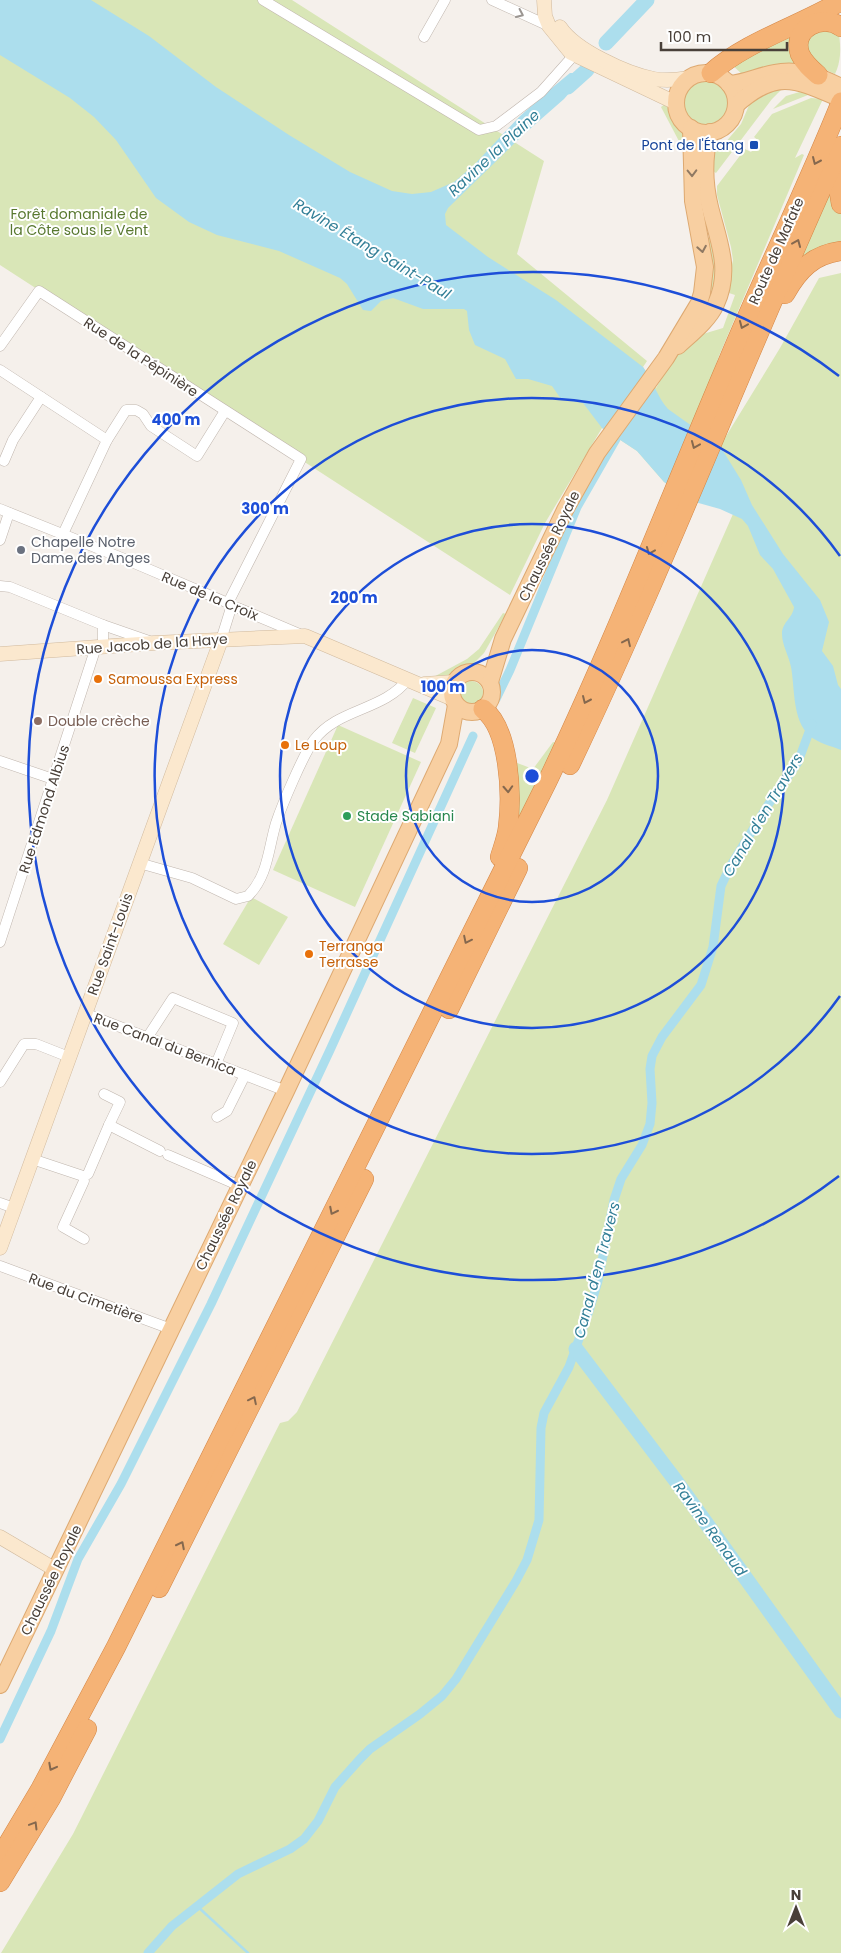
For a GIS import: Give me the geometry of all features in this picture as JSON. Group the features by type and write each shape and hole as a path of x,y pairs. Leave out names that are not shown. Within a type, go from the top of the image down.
{"highway":[{"path":"711,73 742,51 841,1"},
{"path":"818,75 804,62 798,40 808,26 822,22 835,23 841,27"},
{"name":"Route de Mafate","path":"675,511 713,400 759,287 839,106"},
{"name":"Route de Mafate","path":"675,511 717,434 841,146"},
{"path":"841,163 838,185 841,204"},
{"path":"742,374 788,289 803,268 821,255 841,250"},
{"path":"0,1857 41,1788 116,1647 408,1065 477,919 585,703 675,511"},
{"path":"0,1882 51,1798 128,1651 597,708 639,616 675,511"},
{"path":"477,919 506,838 509,807 502,740 494,719 479,710"}],"main road":[{"path":"729,84 744,83 775,73 801,72 818,75 841,87"},
{"path":"736,105 733,90 729,84 711,73 703,73 689,78 679,89 676,103 680,118 691,128 710,132 718,130 730,120 736,105 758,88 771,82 796,81 839,106"},
{"path":"666,358 699,303 705,278 704,257 693,201 691,128"},
{"path":"666,358 711,312 721,290 722,250 707,191 705,155 710,132"},
{"name":"Chaussée Royale","path":"490,682 503,639 565,510 597,453 666,358"},
{"name":"Chaussée Royale","path":"473,671 503,639"},
{"path":"473,671 483,674 490,682 492,694 479,710 462,710 454,702 451,692 454,682 462,674 473,671"},
{"name":"Chaussée Royale","path":"449,744 454,702"},
{"name":"Chaussée Royale","path":"0,1685 286,1091 449,744 479,710"}],"street":[{"path":"263,0 480,130 496,126 541,92 574,55"},
{"path":"424,37 445,0"},
{"path":"492,0 549,26"},
{"path":"544,0 545,16 549,26 556,37 574,55 676,103"},
{"path":"552,0 557,22 563,31 585,49 641,76 670,81 689,78"},
{"name":"Rue de la Pépinière","path":"0,346 39,291 301,460 230,606"},
{"path":"0,370 107,440"},
{"path":"4,462 13,440 41,397"},
{"path":"62,534 107,440 126,410 136,410 143,414 151,426 196,456 225,411"},
{"path":"0,540 5,511"},
{"name":"Rue de la Croix","path":"5,511 414,682 454,702"},
{"path":"0,586 10,587 103,626 154,643"},
{"path":"221,640 230,606"},
{"name":"Rue Edmond Albius","path":"0,942 53,779 100,647 103,626"},
{"name":"Rue Jacob de la Haye","path":"0,654 154,643 305,636"},
{"name":"Rue Saint-Louis","path":"0,1248 221,640"},
{"path":"139,863 192,878 236,899 248,896 262,878 276,822 314,740 334,721 388,698 414,682"},
{"name":"Rue de la Croix","path":"414,682 454,682"},
{"path":"0,761 53,779"},
{"path":"147,1038 173,998 233,1023 216,1064"},
{"name":"Rue Canal du Bernica","path":"84,1013 286,1091"},
{"path":"0,1082 24,1044 36,1044 69,1057"},
{"name":"Rue Canal du Bernica","path":"217,1117 227,1110 245,1075"},
{"path":"84,1239 64,1227 120,1102 104,1094"},
{"path":"109,1125 164,1153 240,1186"},
{"path":"32,1159 85,1177"},
{"path":"0,1203 14,1208"},
{"name":"Rue du Cimetière","path":"0,1266 171,1330"},
{"path":"0,1537 56,1570"}],"green space":[{"name":"Forêt domaniale de la Côte sous le Vent","path":"0,0 292,0 544,161 517,254 647,361 643,367 656,388 671,362 693,337 723,328 735,295 726,292 733,260 717,195 717,186 745,149 751,152 760,142 754,137 772,114 811,98 823,99 795,158 802,154 804,155 719,356 694,425 720,446 780,348 819,278 841,273 841,1953 1,1953 73,1834 280,1423 288,1421 297,1412 607,800 733,514 664,482 637,451 602,428 545,523 510,595 0,265"},
{"path":"800,26 798,60 793,64 770,65 743,75 731,64"},
{"path":"817,29 839,34 840,55 835,74 815,65 805,49 807,39"},
{"path":"701,77 711,77 724,84 731,97 731,107 724,120 711,127 701,127 692,123 685,116 681,107 681,97 685,88 692,81"},
{"path":"772,86 782,89 772,99 716,173 713,171 712,151 719,150 741,124 750,103"},
{"path":"803,91 813,93 773,109 786,96"},
{"path":"665,104 683,130 688,143 681,145 661,107"},
{"path":"832,186 841,212 841,241 819,247 799,259"},
{"path":"714,236 719,251 716,298 701,306 705,239"},
{"path":"503,613 506,614 484,653 474,663 442,680 428,680 467,659 479,649"},
{"path":"471,681 476,682 482,688 482,698 476,704 471,705 466,704 460,698 459,693 460,688 466,682"},
{"path":"413,698 436,708 415,753 392,743"},
{"name":"Stade Sabiani","path":"338,725 421,762 355,907 273,870"},
{"path":"553,742 557,743 519,821 514,820 512,761 533,769"},
{"path":"251,897 288,917 259,965 223,944"}],"water":[{"name":"Ravine Étang Saint-Paul","path":"0,0 91,0 149,36 216,87 350,172 392,191 412,194 431,192 454,182 473,166 519,117 547,92 570,73 581,73 579,82 564,99 523,135 448,208 445,214 446,225 488,257 556,300 643,367 668,409 720,446 741,480 752,505 783,554 820,600 829,622 822,651 833,666 838,685 841,689 841,750 810,736 800,722 795,704 791,667 782,634 782,630 794,607 773,569 760,555 748,526 742,519 720,509 695,502 664,482 637,451 602,428 583,403 561,399 552,386 528,379 516,379 505,359 475,345 469,330 467,311 464,309 423,309 393,298 381,301 371,311 363,310 347,284 340,278 279,251 217,235 189,222 156,198 116,140 94,117 70,98 0,55"}],"waterway":[{"name":"Ravine la Plaine","path":"606,43 647,0"},
{"name":"Ravine la Plaine","path":"568,87 587,70"},
{"path":"496,699 510,670 577,507 616,439"},
{"name":"Canal d'en Travers","path":"148,1953 172,1926 238,1874 290,1849 304,1839 318,1821 335,1787 360,1759 370,1749 442,1696 456,1679 516,1581 527,1560 539,1520 541,1428 544,1413 569,1367 589,1311 598,1281 614,1200 621,1179 642,1145 650,1124 652,1103 650,1069 652,1056 662,1037 701,985 713,947 721,886 731,865 768,805 798,762 812,724"},
{"path":"0,1739 51,1631 78,1559 121,1484 211,1304 330,1050 473,736"},
{"name":"Ravine Renaud","path":"576,1349 676,1481 841,1711"},
{"path":"197,1906 248,1953"}],"place":[{"name":"Pont de l'Étang","path":"754,145"},
{"name":"Chapelle Notre Dame des Anges","path":"21,550"},
{"name":"Samoussa Express","path":"98,679"},
{"name":"Double crèche","path":"38,721"},
{"name":"Le Loup","path":"285,745"},
{"name":"Stade Sabiani","path":"347,816"},
{"name":"Terranga Terrasse","path":"309,954"}]}
